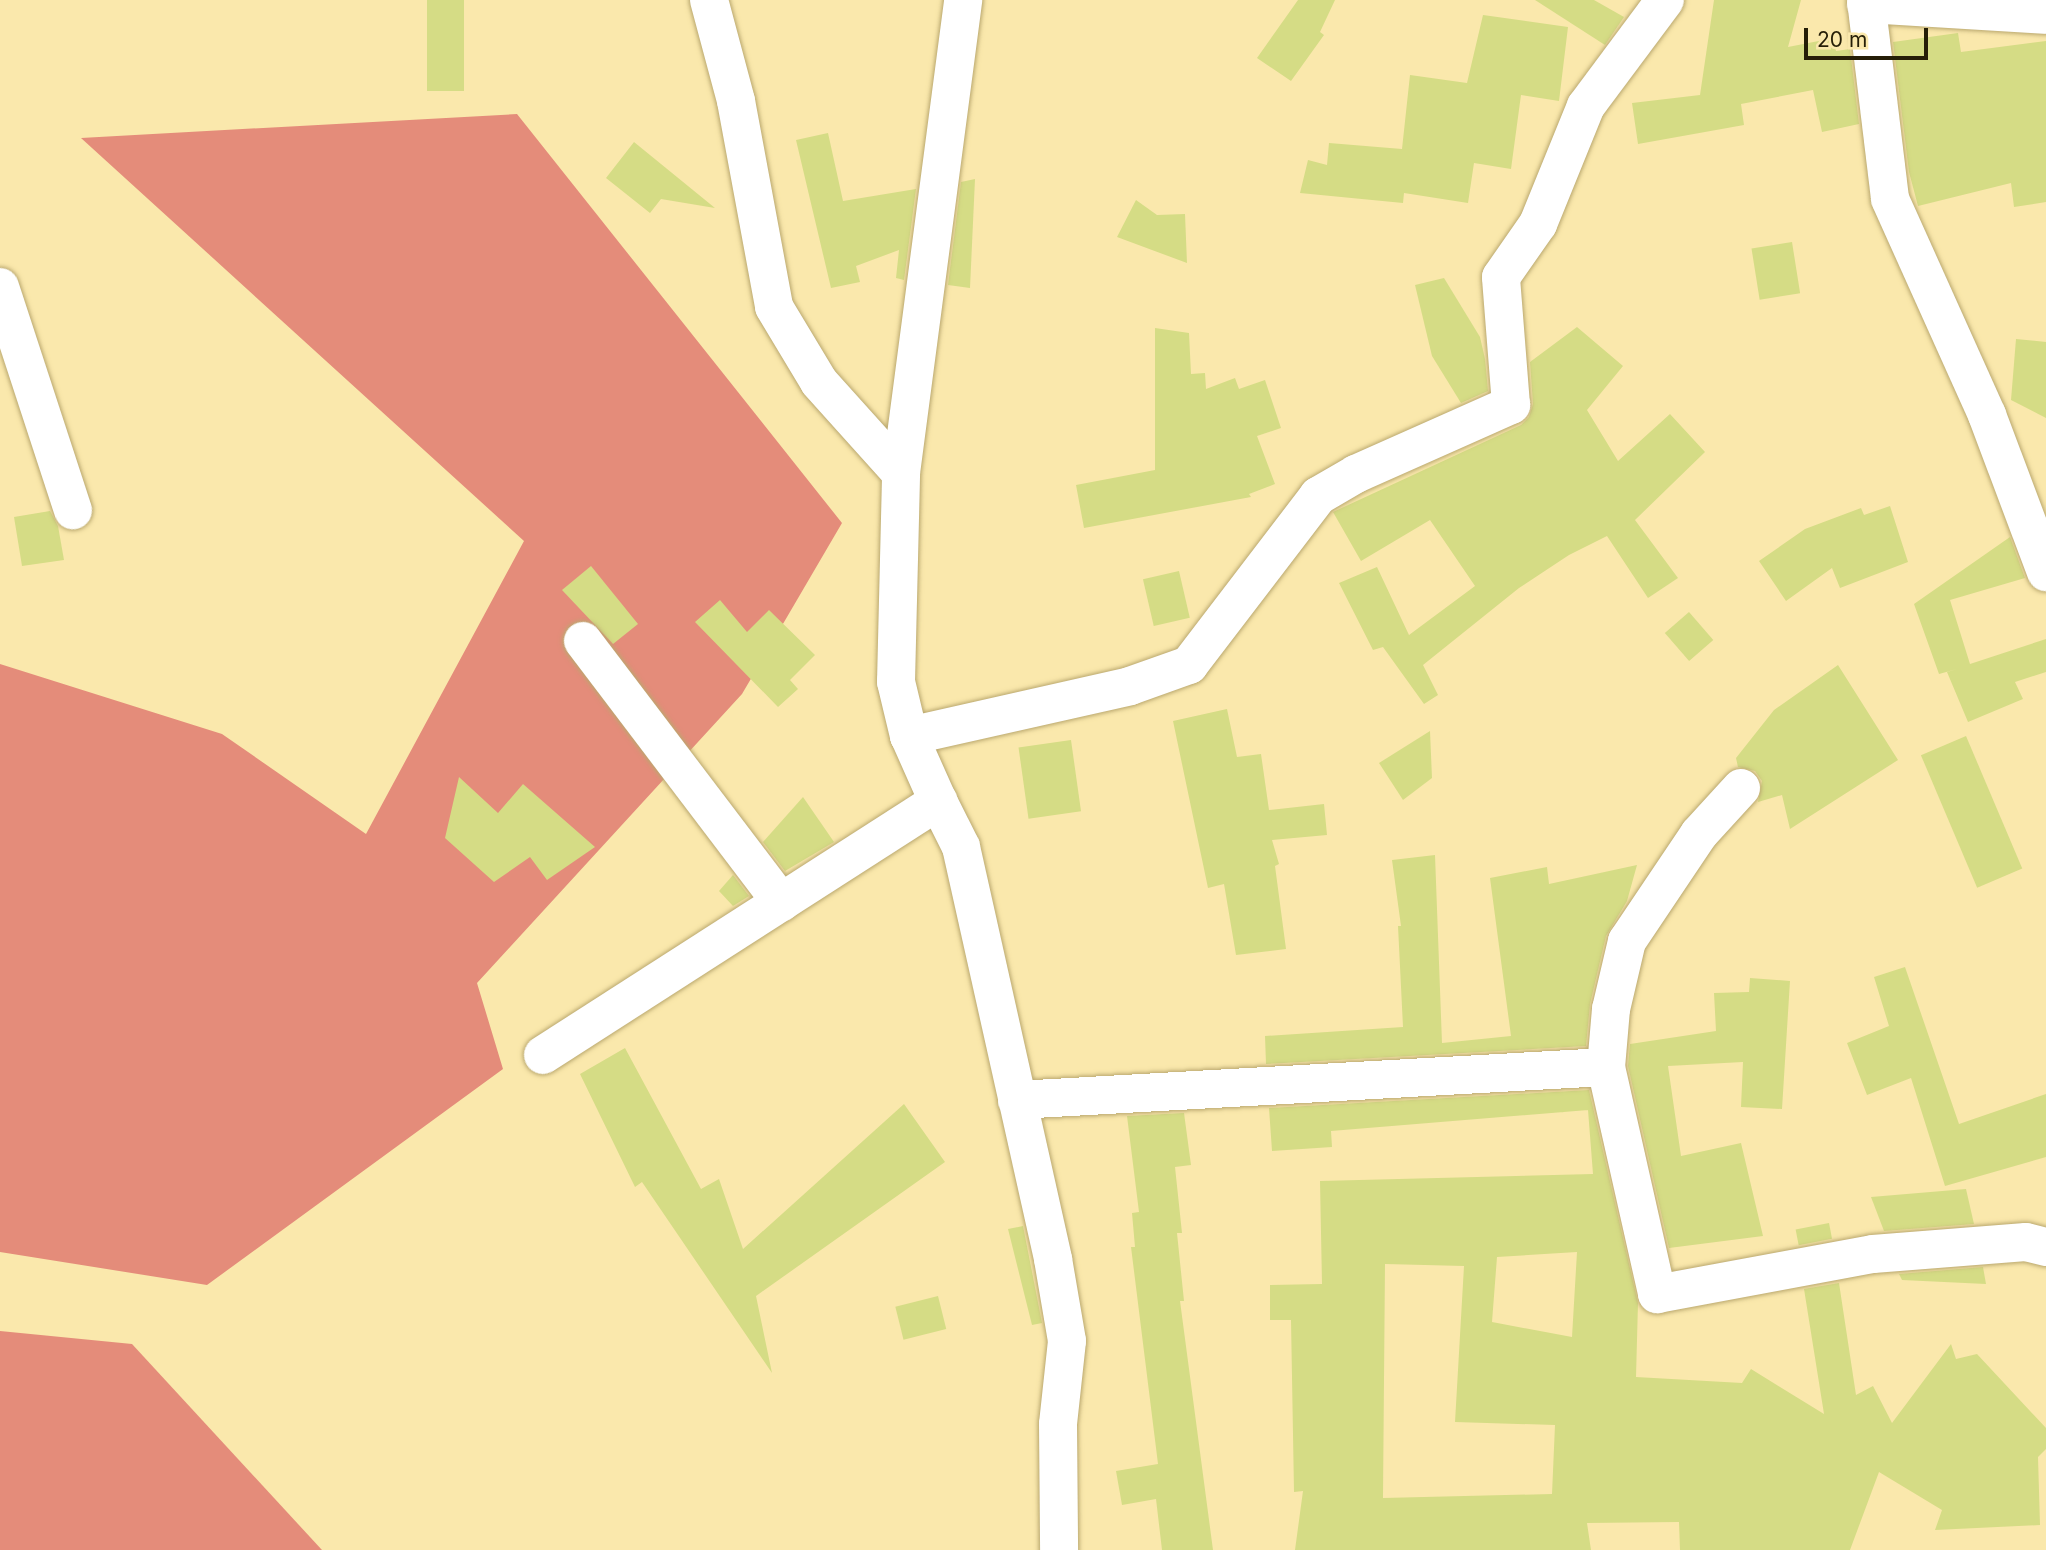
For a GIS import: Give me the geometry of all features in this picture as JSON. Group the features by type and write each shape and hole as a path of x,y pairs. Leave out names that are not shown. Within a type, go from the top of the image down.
{"street":[{"path":"709,0 736,101 774,307 819,382 901,473"},
{"path":"963,0 901,473 896,682 909,736 961,847 1067,1341 1058,1424 1059,1550"},
{"path":"909,736 1130,686 1189,665 1318,496 1356,474 1511,405 1501,277 1538,224 1587,106 1665,0"},
{"path":"2046,15 1866,2 1890,200 1987,415 2046,572"},
{"path":"0,287 73,510"},
{"path":"583,641 781,902"},
{"path":"1741,788 1699,834 1627,942 1611,1009 1606,1067 1657,1294 1873,1254 2026,1242 2046,1247"},
{"path":"543,1055 938,801"},
{"path":"1017,1100 1606,1067"}],"shaded area":[{"path":"517,114 842,523 742,694 477,983 503,1069 207,1285 0,1252 0,664 222,734 366,834 524,541 81,138"},
{"path":"0,1331 132,1344 322,1550 0,1550"}],"building":[{"path":"427,0 464,0 464,91 427,91"},
{"path":"1298,0 1335,0 1320,32 1324,35 1291,81 1257,58"},
{"path":"1535,0 1594,0 1624,17 1605,45"},
{"path":"1714,0 1801,0 1788,47 1834,38 1836,51 1850,49 1859,124 1822,132 1813,90 1741,104 1744,125 1638,144 1632,103 1700,95"},
{"path":"1483,15 1568,27 1559,101 1521,95 1511,169 1474,163 1468,203 1404,193 1403,203 1300,193 1308,160 1327,165 1329,143 1402,149 1410,75 1467,83"},
{"path":"1958,33 1961,52 2046,41 2046,202 2014,207 2011,183 1918,206 1909,172 1893,42"},
{"path":"828,133 843,201 916,189 904,280 896,278 899,250 856,266 860,282 831,288 796,140"},
{"path":"634,142 715,208 661,199 650,213 606,178"},
{"path":"975,179 970,288 948,285 961,182"},
{"path":"1136,200 1157,215 1185,214 1187,263 1117,237"},
{"path":"1792,242 1800,293 1760,300 1752,248"},
{"path":"1444,278 1480,337 1485,359 1488,391 1461,403 1432,356 1415,285"},
{"path":"1577,327 1623,366 1587,410 1618,461 1670,414 1705,452 1635,520 1678,578 1648,598 1607,536 1569,555 1519,588 1423,665 1438,695 1424,704 1383,647 1373,650 1339,583 1377,567 1409,635 1475,586 1430,520 1361,561 1333,512 1521,425 1529,417 1533,404 1530,362"},
{"path":"1155,328 1189,333 1191,374 1205,373 1206,389 1235,378 1239,389 1265,380 1281,428 1257,436 1275,484 1249,494 1251,497 1084,528 1076,485 1155,470"},
{"path":"2016,339 2046,342 2046,418 2011,400"},
{"path":"1890,506 1908,562 1840,588 1832,568 1786,601 1759,561 1805,529 1861,508 1864,515"},
{"path":"50,511 58,526 64,560 22,566 14,517"},
{"path":"2010,537 2025,578 1950,600 1970,664 2046,639 2046,672 2015,682 2023,699 1968,722 1947,672 1957,669 1939,674 1914,604"},
{"path":"591,566 638,624 613,644 562,590"},
{"path":"1179,571 1190,618 1154,626 1143,579"},
{"path":"720,600 747,632 769,610 815,655 790,680 798,689 778,707 695,622"},
{"path":"1689,612 1713,640 1689,661 1665,633"},
{"path":"1838,665 1898,760 1790,829 1782,795 1758,802 1762,781 1755,771 1738,767 1736,758 1774,710"},
{"path":"1227,709 1237,757 1261,754 1269,810 1324,804 1327,835 1272,840 1279,864 1275,866 1286,949 1236,955 1224,884 1208,888 1173,721"},
{"path":"1430,731 1432,778 1403,800 1379,763"},
{"path":"1966,736 2022,869 1977,888 1921,755"},
{"path":"1071,740 1081,811 1029,819 1019,747"},
{"path":"459,777 498,813 523,784 595,847 547,880 530,857 494,882 445,838"},
{"path":"803,797 834,842 785,871 763,842"},
{"path":"1435,855 1442,1043 1511,1036 1490,878 1547,867 1549,884 1637,865 1627,901 1606,936 1590,1004 1586,1046 1266,1064 1265,1036 1403,1027 1398,926 1401,926 1392,860"},
{"path":"733,875 749,896 733,906 719,891"},
{"path":"1905,967 1959,1124 2046,1094 2046,1157 1945,1186 1911,1078 1867,1095 1847,1043 1889,1026 1874,977"},
{"path":"1750,978 1790,981 1782,1109 1741,1107 1743,1062 1668,1066 1681,1156 1741,1143 1763,1236 1669,1248 1628,1066 1630,1044 1716,1031 1714,993 1749,992"},
{"path":"625,1048 701,1189 719,1179 743,1249 904,1104 945,1162 756,1296 772,1373 642,1182 635,1187 580,1074"},
{"path":"1589,1090 1638,1303 1636,1377 1742,1383 1751,1369 1824,1414 1804,1289 1839,1283 1856,1395 1873,1386 1892,1423 1951,1344 1956,1359 1977,1354 2046,1428 2046,1449 2038,1457 2040,1525 1935,1530 1942,1510 1879,1472 1850,1550 1680,1550 1679,1522 1587,1523 1591,1550 1295,1550 1303,1491 1294,1492 1291,1320 1270,1320 1270,1285 1322,1284 1320,1181 1593,1174 1588,1110 1331,1131 1332,1147 1272,1151 1269,1108","holes":["1577,1252 1572,1337 1492,1322 1497,1257","1385,1264 1464,1266 1455,1422 1555,1425 1552,1494 1383,1498"]},
{"path":"1184,1113 1191,1165 1175,1167 1182,1233 1177,1233 1184,1301 1180,1301 1213,1550 1162,1550 1156,1499 1122,1505 1116,1471 1158,1464 1131,1247 1135,1247 1132,1213 1139,1212 1127,1116"},
{"path":"1966,1189 1974,1224 1884,1231 1871,1197"},
{"path":"1829,1223 1832,1239 1799,1245 1796,1229"},
{"path":"1023,1226 1042,1323 1032,1325 1008,1229"},
{"path":"1983,1267 1986,1284 1902,1280 1899,1274"},
{"path":"938,1296 946,1329 904,1340 895,1307"}]}
